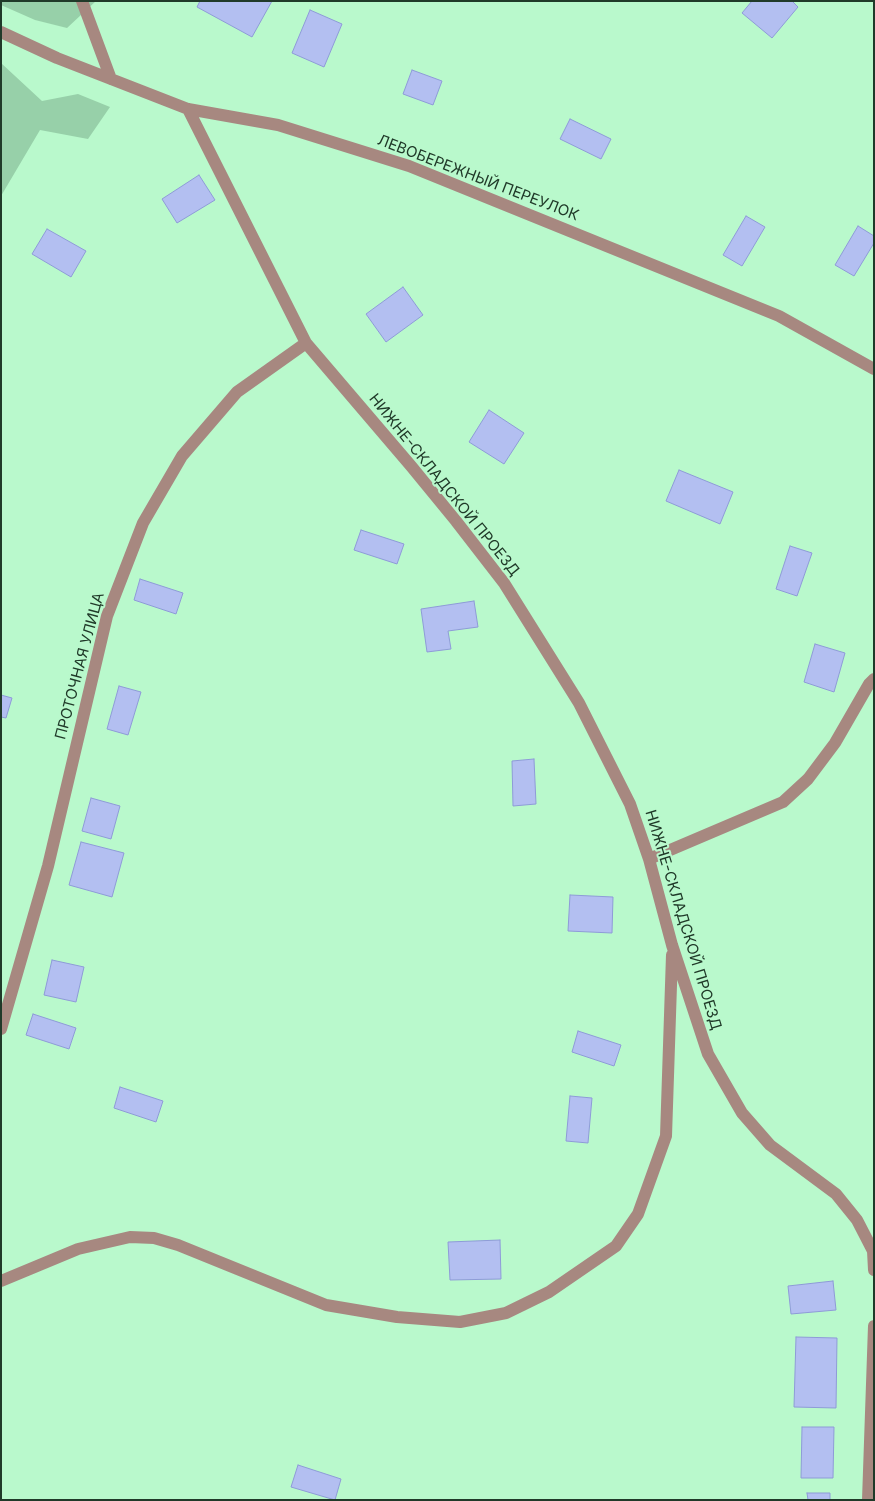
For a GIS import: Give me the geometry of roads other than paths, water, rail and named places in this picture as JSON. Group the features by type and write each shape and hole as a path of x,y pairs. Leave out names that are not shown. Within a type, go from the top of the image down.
{"street":[{"path":"82,1 111,79"},
{"name":"ЛЕВОБЕРЕЖНЫЙ ПЕРЕУЛОК","path":"1,32 57,58 188,109 278,124 409,166 779,316 874,369"},
{"name":"НИЖНЕ-СКЛАДСКОЙ ПРОЕЗД","path":"188,109 306,343 428,486 504,583 580,703 630,804 649,859 672,945 708,1054 742,1113 770,1144 836,1194 857,1220 873,1251 874,1270"},
{"name":"ПРОТОЧНАЯ УЛИЦА","path":"1,1029 48,866 107,616 143,524 182,456 237,392 306,343"},
{"path":"649,859 783,802 808,779 874,679"},
{"path":"1,1281 78,1249 130,1237 154,1238 178,1245 326,1305 397,1317 460,1322 506,1313 549,1292 616,1246 638,1214 666,1136 672,945"},
{"path":"868,1500 871,1467 874,1326"}]}
